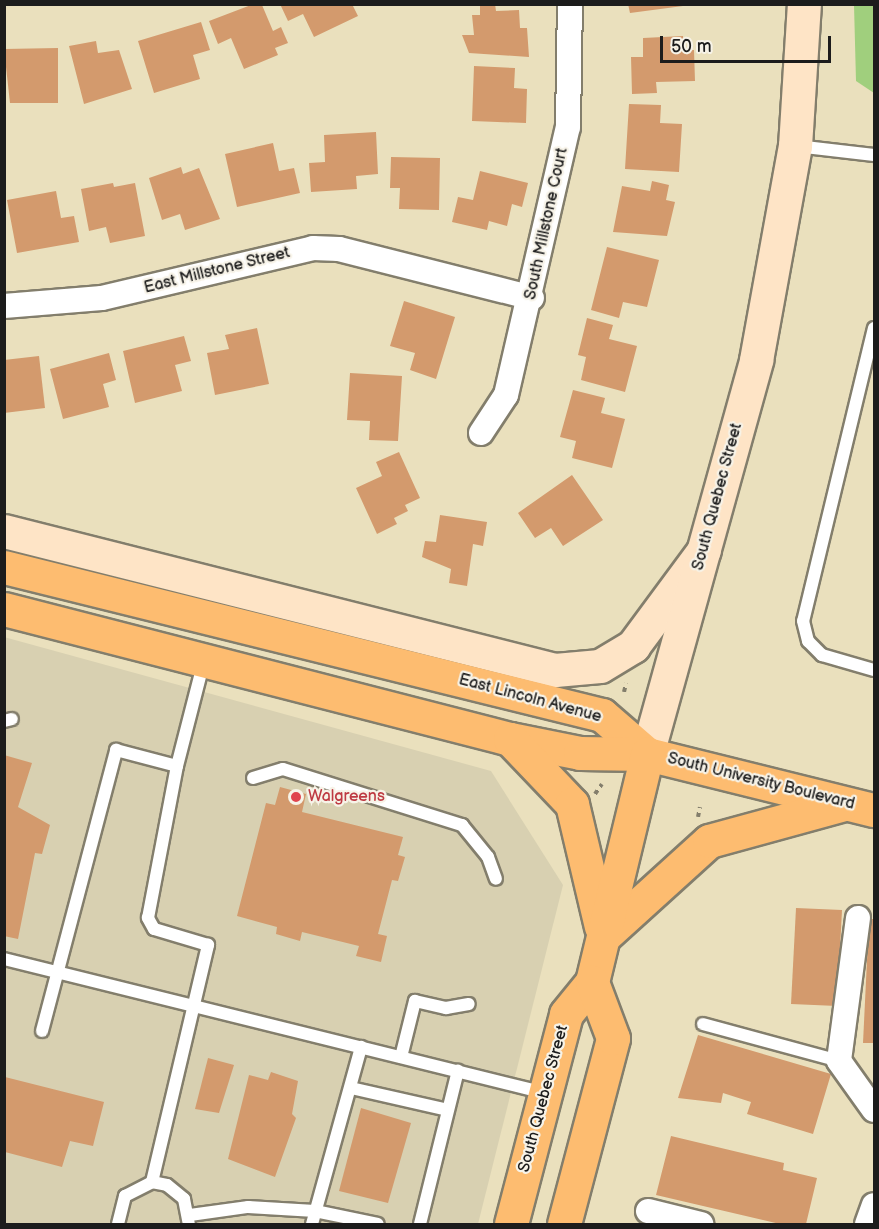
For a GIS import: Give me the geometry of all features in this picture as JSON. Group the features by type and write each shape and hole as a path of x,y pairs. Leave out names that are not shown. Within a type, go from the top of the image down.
{"main road":[{"name":"South Quebec Street","path":"511,1224 566,1014 592,982 648,754 756,360 795,146 804,4"},
{"path":"4,531 555,670 600,666 633,646 704,550"},
{"name":"East Lincoln Avenue","path":"4,567 602,715 648,754"},
{"path":"4,586 66,602 120,596"},
{"path":"4,609 510,739 580,753 648,754"},
{"path":"510,739 572,804 603,937 709,841 861,807"},
{"name":"South University Boulevard","path":"648,754 861,807"},
{"path":"564,1224 613,1038 592,982"}],"street":[{"name":"South Millstone Court","path":"481,434 506,394 532,298 568,128 570,4"},
{"name":"East Millstone Street","path":"4,306 102,298 314,248 339,249 532,298"},
{"path":"858,918 839,1061 874,1110"},
{"path":"867,1224 874,1205"},
{"path":"648,1210 701,1224"}],"lane":[{"path":"795,146 874,155"},
{"path":"874,328 803,621 808,640 822,655 874,670"},
{"path":"152,1182 208,945 153,929 148,918 177,766 205,660"},
{"path":"42,1031 116,750 177,766"},
{"path":"253,778 283,769 462,825 488,857 496,879"},
{"path":"4,959 546,1093"},
{"path":"401,1057 415,1001 454,1008 469,1004"},
{"path":"703,1024 839,1061"},
{"path":"312,1224 361,1047"},
{"path":"420,1224 458,1071"},
{"path":"351,1088 448,1110"},
{"path":"118,1224 125,1196 152,1182 176,1191 189,1220 220,1207 315,1211 378,1224"}],"path":[{"path":"600,793 606,795"}],"shaded area":[{"path":"4,637 491,771 563,885 478,1224 5,1224"}],"green space":[{"path":"854,5 874,5 874,93 856,81"}],"building":[{"path":"280,4 352,4 358,16 314,37 303,14 288,21"},
{"path":"480,4 495,4 496,11 519,10 520,28 527,28 529,57 469,53 462,35 474,35 472,15 480,15"},
{"path":"628,4 683,4 683,6 630,13"},
{"path":"251,5 262,5 273,31 281,27 288,43 275,48 278,55 244,69 231,38 218,44 209,21"},
{"path":"201,22 210,50 193,55 200,79 154,93 138,41"},
{"path":"683,36 684,50 694,50 695,81 656,82 657,93 632,94 631,57 643,57 643,38"},
{"path":"96,41 98,53 119,50 132,89 84,104 69,46"},
{"path":"58,48 58,103 10,103 4,49"},
{"path":"474,66 515,68 514,88 527,89 526,123 472,121"},
{"path":"629,104 661,105 660,123 682,124 679,172 625,169"},
{"path":"376,132 378,174 356,176 357,189 311,192 309,163 325,162 324,135"},
{"path":"273,143 279,171 294,168 300,193 237,207 225,154"},
{"path":"391,157 440,158 439,210 399,209 400,188 390,188"},
{"path":"181,167 183,174 199,168 220,219 185,230 180,214 162,220 149,178"},
{"path":"480,171 528,183 522,207 512,204 507,226 489,221 487,230 452,222 458,197 473,200"},
{"path":"652,181 669,185 666,200 675,202 667,236 613,232 622,186 650,191"},
{"path":"113,183 114,187 135,183 145,236 110,243 106,227 89,231 81,189"},
{"path":"56,191 61,218 74,216 79,242 17,253 7,200"},
{"path":"607,247 659,260 647,307 623,302 619,318 591,310"},
{"path":"404,301 455,317 436,379 410,370 415,353 390,346"},
{"path":"587,318 613,325 609,339 637,346 625,392 581,380 586,357 578,355"},
{"path":"257,328 269,384 215,395 207,353 229,349 225,335"},
{"path":"184,336 191,361 175,365 182,391 135,403 123,351"},
{"path":"109,353 116,380 103,384 109,407 63,419 50,369"},
{"path":"39,356 45,408 4,413 4,360"},
{"path":"350,373 402,376 398,441 369,440 370,421 347,420"},
{"path":"573,390 605,398 601,413 625,419 612,468 572,458 576,441 560,437"},
{"path":"399,452 420,498 405,505 408,511 394,518 397,524 377,534 356,488 382,476 376,462"},
{"path":"572,475 603,520 563,546 551,528 535,538 518,513"},
{"path":"440,515 487,522 483,546 473,544 467,586 449,583 451,569 422,557 425,541 436,542"},
{"path":"4,755 32,763 18,807 50,825 42,854 35,853 18,939 4,936"},
{"name":"Walgreens","path":"280,787 306,794 302,812 403,837 398,855 405,857 398,881 392,880 378,934 387,936 381,962 356,956 359,946 302,932 300,941 276,934 277,927 237,916 266,803 275,805"},
{"path":"796,908 842,910 837,1006 791,1004"},
{"path":"869,919 874,919 874,1043 863,1043"},
{"path":"698,1035 831,1074 813,1134 747,1114 751,1102 723,1093 721,1103 678,1098"},
{"path":"208,1058 234,1065 219,1113 195,1109"},
{"path":"271,1072 298,1081 292,1114 296,1118 275,1177 228,1159 249,1075 268,1080"},
{"path":"5,1077 104,1102 93,1146 70,1141 62,1167 5,1152"},
{"path":"361,1108 411,1123 388,1203 339,1191"},
{"path":"671,1136 784,1163 783,1170 817,1178 806,1224 780,1224 656,1195"}],"place":[{"name":"Walgreens","path":"296,797"}]}
